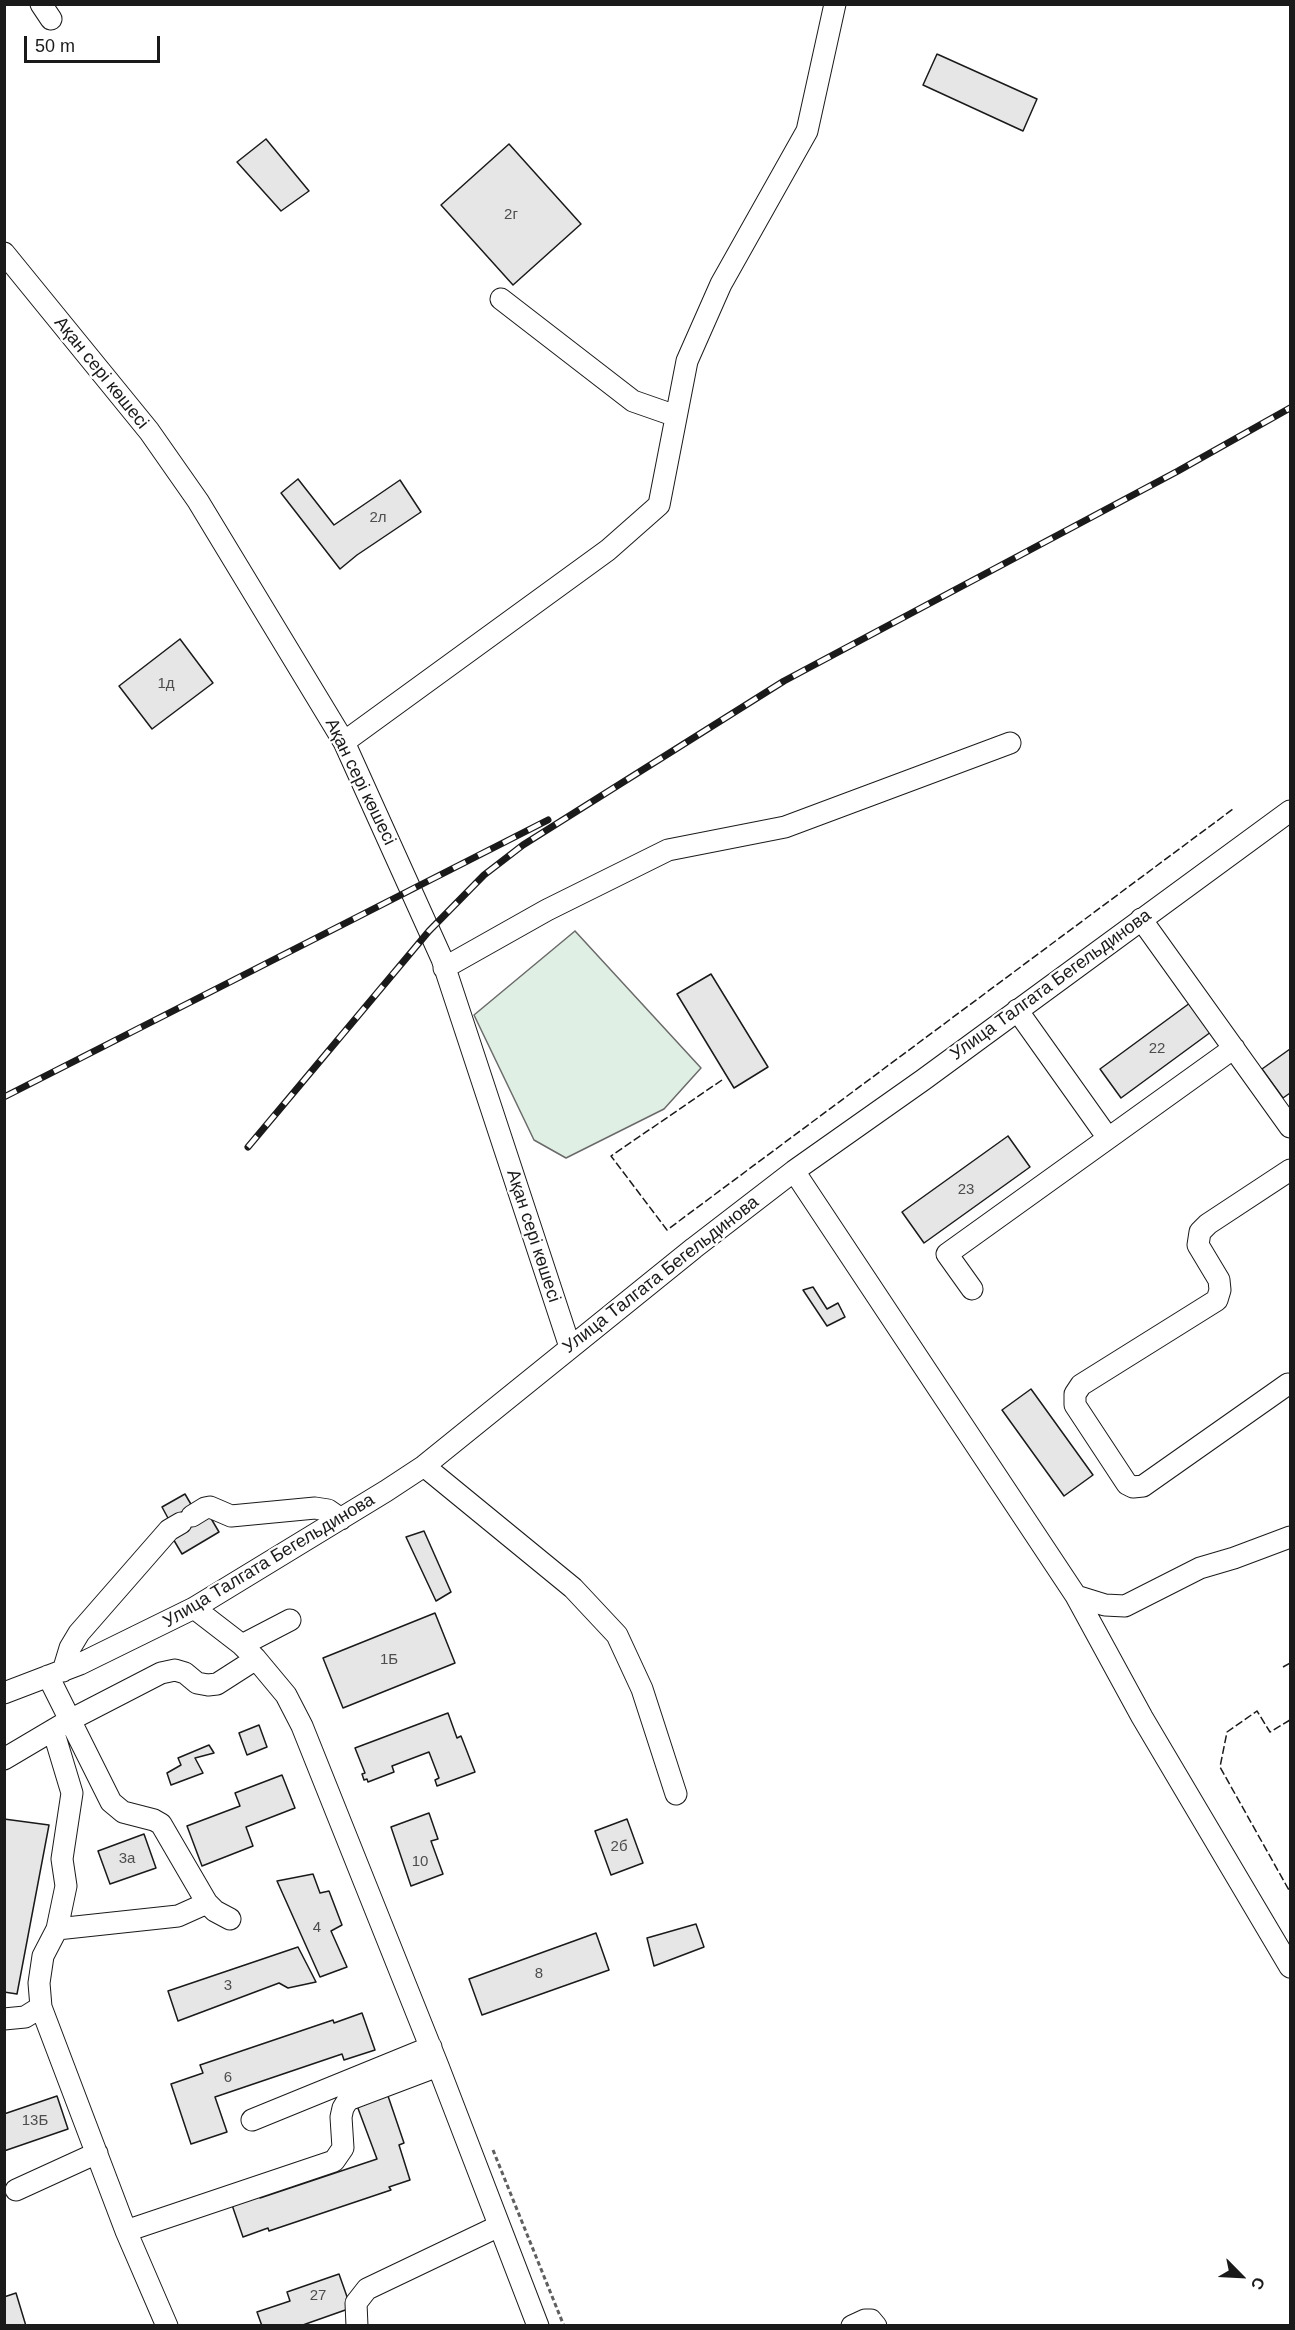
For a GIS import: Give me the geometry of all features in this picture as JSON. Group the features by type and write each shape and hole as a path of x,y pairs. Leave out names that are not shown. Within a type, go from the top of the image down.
{"street":[{"path":"344,742 608,550 659,505 687,361 721,284 807,131 835,4"},
{"name":"Ақан сері көшесі","path":"4,254 149,431 180,475 344,742 444,968 570,1347"},
{"path":"501,299 633,401 676,416"},
{"path":"444,968 547,910 669,850 785,826 1010,743"},
{"name":"Улица Талгата Бегельдинова","path":"4,1693 55,1674 194,1608 342,1519 424,1466 570,1347 794,1172 1290,811"},
{"path":"1141,919 1290,1127"},
{"path":"1017,1010 1108,1138"},
{"path":"972,1289 947,1254 1234,1048"},
{"path":"1288,1384 1143,1486 1133,1487 1126,1484 1075,1405 1075,1394 1081,1385 1217,1300 1220,1290 1219,1280 1198,1245 1200,1232 1208,1224 1290,1170"},
{"path":"794,1172 1076,1596 1142,1717 1290,1967"},
{"path":"424,1466 573,1588 617,1635 642,1689 676,1794"},
{"path":"167,2325 126,2231 41,2007 39,1983 43,1956 57,1929 66,1886 62,1859 72,1793 55,1674 79,1633 169,1530 205,1508 210,1507 231,1516 315,1508 328,1510 342,1519"},
{"path":"1076,1596 1105,1605 1125,1606 1200,1568 1234,1558 1290,1536"},
{"path":"194,1608 249,1652 286,1695 302,1726 434,2056 538,2325"},
{"path":"4,1759 61,1725 162,1673 175,1670 185,1673 197,1683 217,1684 249,1652 290,1620"},
{"path":"61,1725 111,1802 123,1812 161,1824 207,1903 215,1911 230,1919"},
{"path":"57,1929 178,1916 207,1903"},
{"path":"4,2019 25,2017 41,2007"},
{"path":"252,2120 434,2056"},
{"path":"126,2231 334,2161 343,2148 341,2117 348,2100 434,2056"},
{"path":"16,2190 97,2153"},
{"path":"357,2325 356,2303 367,2289 499,2226"},
{"path":"852,2325 865,2320 871,2320 876,2325"}],"green space":[{"path":"575,931 701,1068 664,1109 566,1158 534,1140 474,1015"}],"building":[{"path":"937,54 1037,99 1023,131 923,85"},
{"path":"266,139 309,191 281,211 237,162"},
{"path":"509,144 581,224 513,285 441,205"},
{"path":"298,479 334,525 400,480 421,512 340,569 281,493"},
{"path":"180,639 213,683 152,729 119,686"},
{"path":"711,974 768,1067 734,1088 677,994"},
{"path":"1194,1000 1215,1029 1121,1098 1100,1069"},
{"path":"1290,1049 1290,1093 1283,1098 1262,1069"},
{"path":"1008,1136 1030,1167 924,1243 902,1212"},
{"path":"813,1287 827,1309 838,1303 845,1317 827,1326 803,1290"},
{"path":"1031,1389 1093,1475 1064,1496 1002,1410"},
{"path":"185,1494 192,1506 169,1520 162,1507"},
{"path":"209,1515 219,1532 182,1554 172,1537"},
{"path":"424,1531 451,1592 436,1601 406,1537"},
{"path":"435,1613 455,1663 343,1708 323,1658"},
{"path":"448,1713 457,1738 461,1736 475,1772 437,1786 435,1780 439,1778 429,1752 392,1766 394,1772 368,1782 367,1779 364,1780 362,1774 365,1773 355,1748"},
{"path":"259,1725 267,1747 247,1755 239,1733"},
{"path":"209,1745 214,1753 195,1758 203,1773 171,1785 167,1773 181,1765 178,1758"},
{"path":"282,1775 295,1808 246,1827 253,1846 202,1866 187,1826 240,1806 235,1793"},
{"path":"429,1813 438,1839 431,1841 443,1874 411,1886 391,1827"},
{"path":"4,1819 49,1825 17,1994 4,1992"},
{"path":"627,1819 643,1863 611,1875 595,1831"},
{"path":"144,1834 156,1868 110,1884 98,1851"},
{"path":"313,1874 320,1893 329,1891 342,1925 331,1931 347,1967 320,1977 277,1881"},
{"path":"696,1924 704,1947 654,1966 647,1938"},
{"path":"596,1933 609,1970 482,2015 469,1979"},
{"path":"298,1947 316,1982 288,1988 279,1983 178,2021 168,1991"},
{"path":"362,2013 375,2050 344,2060 342,2054 215,2097 227,2132 191,2144 171,2084 203,2073 200,2065 333,2020 334,2023"},
{"path":"387,2093 404,2143 399,2145 410,2180 389,2187 391,2190 269,2231 268,2228 243,2237 231,2202 258,2193 260,2198 377,2159 356,2103"},
{"path":"57,2096 68,2129 4,2151 4,2114"},
{"path":"339,2274 351,2308 300,2326 262,2326 257,2312 290,2301 287,2292"},
{"path":"16,2293 26,2326 4,2326 4,2297"}],"railway":[{"path":"248,1147 429,931 484,875 523,845 784,681 1178,471 1290,408"},
{"path":"4,1097 548,820"}],"fence":[{"path":"722,1080 611,1156 667,1230 1233,809"},
{"path":"1283,1667 1290,1663"},
{"path":"1290,1720 1270,1732 1257,1711 1227,1732 1220,1767 1290,1892"}]}
